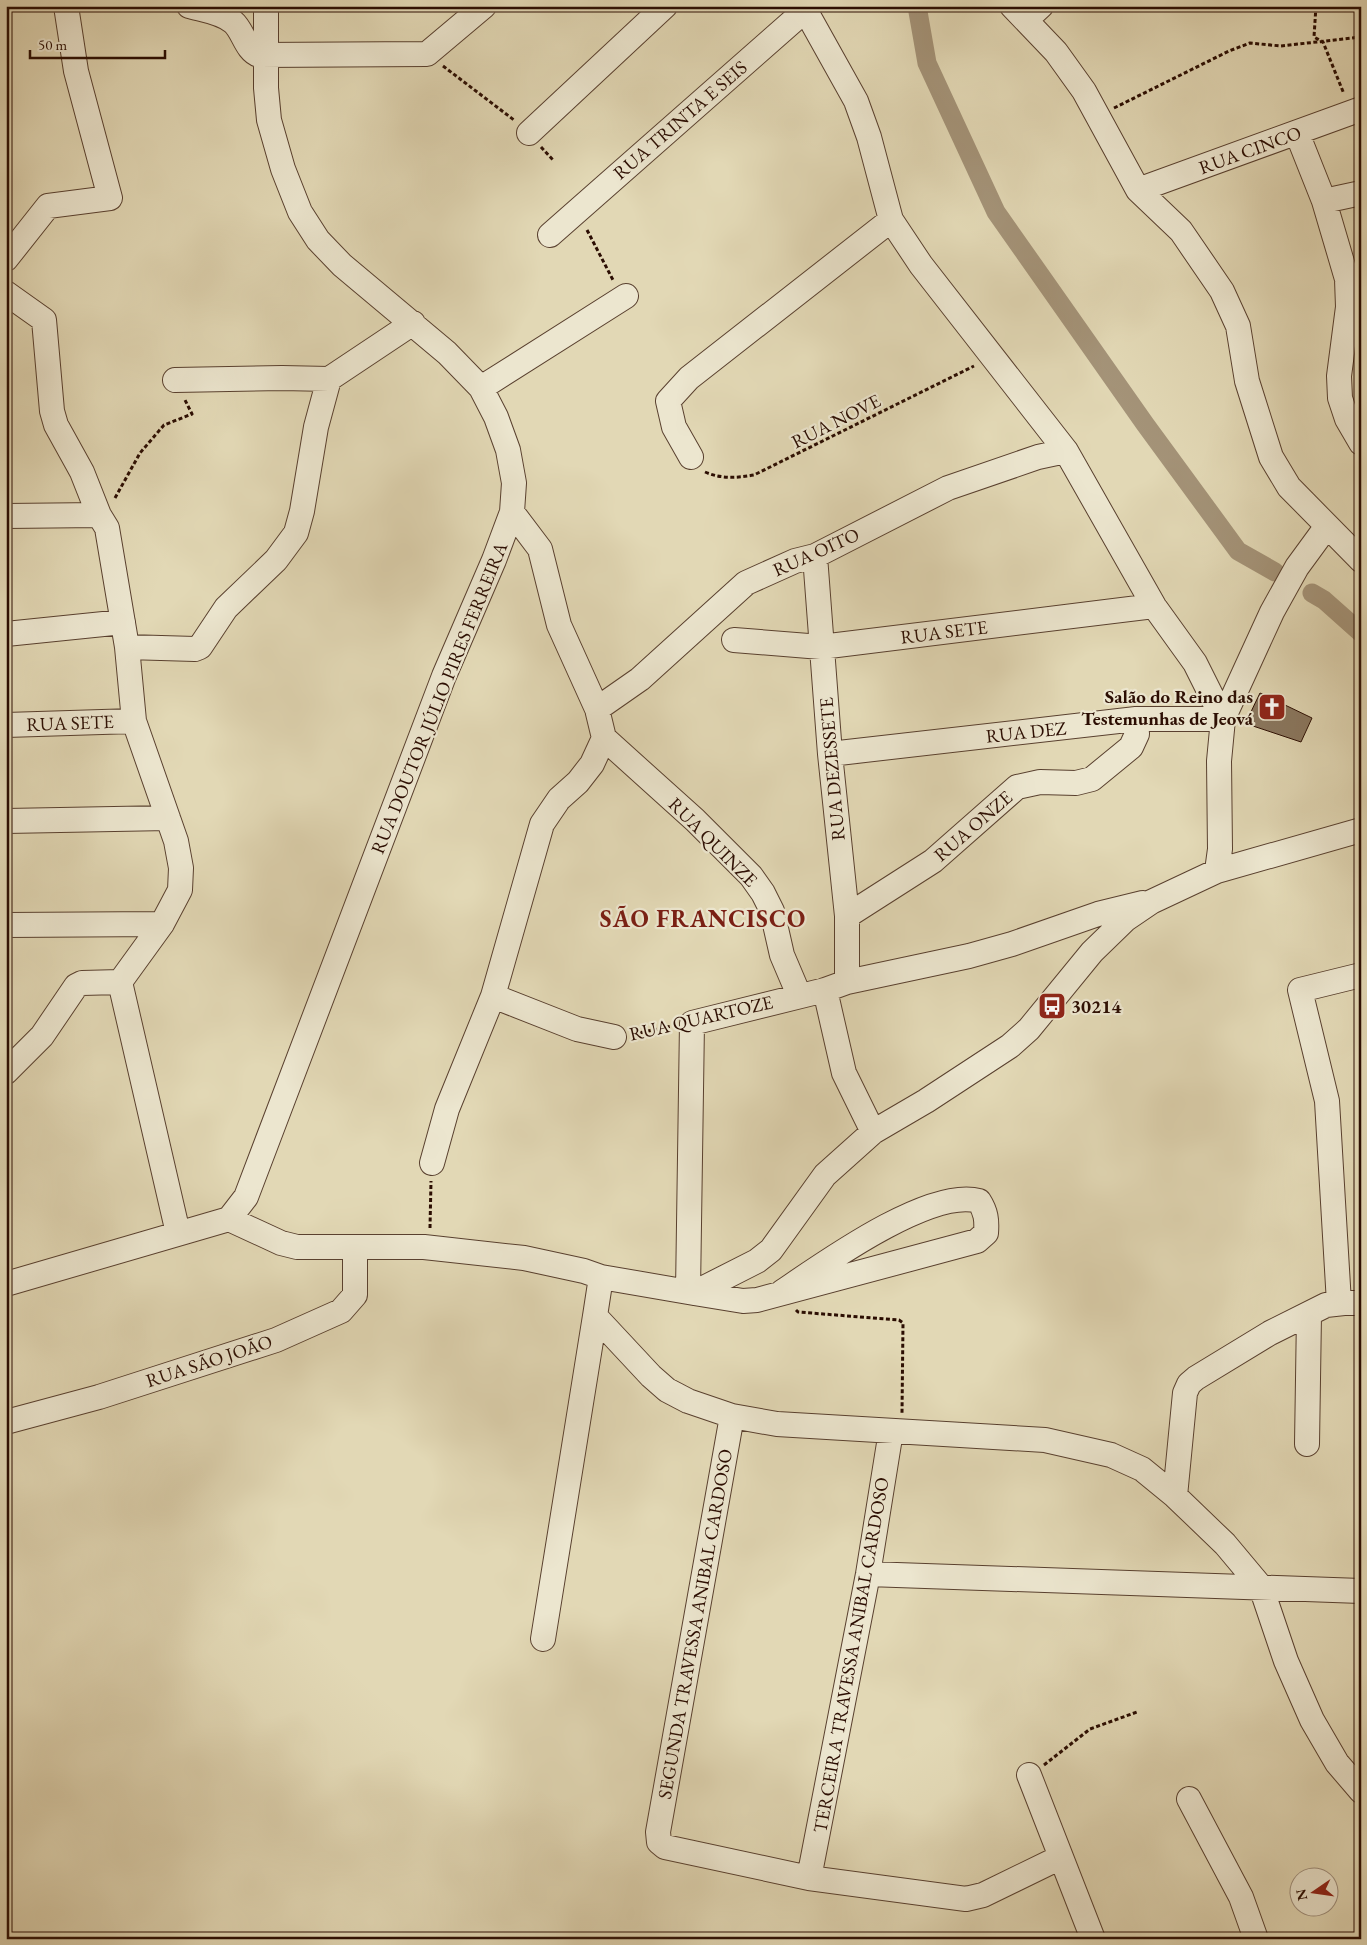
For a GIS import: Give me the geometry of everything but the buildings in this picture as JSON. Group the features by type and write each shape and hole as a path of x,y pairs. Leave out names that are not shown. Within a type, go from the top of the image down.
{"street":[{"path":"6,259 48,206 110,198 76,71 66,6"},
{"path":"189,6 225,16 238,28 253,52 259,55 427,54 484,6"},
{"name":"RUA DOUTOR JÚLIO PIRES FERREIRA","path":"229,1219 246,1197 444,676 494,560 512,512 514,483 508,450 496,417 481,388 447,353 342,265 318,240 300,212 282,169 269,120 266,88 266,6"},
{"path":"529,134 664,6"},
{"path":"806,8 856,101 869,137 891,220 921,265 1066,451 1154,606 1195,663 1223,718"},
{"name":"RUA TRINTA E SEIS","path":"550,235 806,8"},
{"path":"1026,11 1084,91 1138,190 1181,231 1222,292 1238,326 1248,381 1271,458 1289,487 1361,560"},
{"name":"RUA CINCO","path":"1138,190 1356,111"},
{"path":"1297,132 1324,201 1347,279 1349,293 1339,376 1340,398 1347,420 1361,443"},
{"path":"1324,201 1361,193"},
{"path":"691,458 674,427 668,401 672,394 689,378 891,220"},
{"path":"6,293 44,320 52,411 56,425 82,472 100,517 107,528 127,647 134,721 176,841 181,868 180,890 162,924 120,982 178,1234"},
{"path":"481,388 626,296"},
{"path":"175,380 329,379 413,323"},
{"path":"127,647 195,649 200,647 226,608 276,560 296,533 302,511 316,427 329,379"},
{"name":"RUA OITO","path":"597,709 640,679 746,583 796,561 815,556 948,488 1038,457 1066,451"},
{"path":"432,1163 447,1109 493,996 542,824 559,799 578,782 592,764 604,738 597,709 559,625 540,549 512,512"},
{"path":"6,516 100,517"},
{"path":"1216,871 1220,849 1219,761 1223,718 1272,612 1297,567 1327,526"},
{"name":"RUA DEZESSETE","path":"815,556 830,754 847,916 847,982"},
{"name":"RUA SETE","path":"734,640 821,647 1154,606"},
{"path":"6,634 123,622"},
{"name":"RUA DEZ","path":"830,754 1136,719 1223,718"},
{"name":"RUA ONZE","path":"847,916 933,861 1017,788 1033,783 1076,783 1092,779 1131,747 1136,734 1136,719"},
{"name":"RUA SETE","path":"6,725 134,721"},
{"name":"RUA QUINZE","path":"604,738 695,820 759,887 772,911 782,955 799,995"},
{"path":"6,821 168,818"},
{"path":"691,1292 757,1261 771,1250 825,1175 873,1132 926,1101 1010,1046 1029,1028 1092,952 1126,919 1151,902 1216,871 1361,830"},
{"name":"RUA QUARTOZE","path":"692,1023 825,990 847,982 969,956 1012,944 1098,914 1151,902"},
{"path":"6,925 162,924"},
{"path":"1176,1496 1185,1393 1189,1384 1270,1333 1326,1305 1350,1303 1327,1101 1300,990 1361,974"},
{"path":"6,1072 42,1036 76,986 82,983 120,982"},
{"path":"825,990 844,1073 873,1132"},
{"name":"RUA QUARTOZE","path":"493,996 577,1029 614,1037"},
{"path":"691,1292 692,1023"},
{"path":"6,1284 229,1219 281,1244 297,1248 424,1247 524,1258 584,1271 600,1278 743,1301 757,1300 977,1241 986,1233 984,1209 979,1201 970,1198 937,1204 865,1236 782,1292"},
{"name":"RUA SÃO JOÃO","path":"6,1422 99,1397 276,1340 341,1311 355,1295 355,1248"},
{"path":"543,1639 600,1278"},
{"path":"1307,1444 1309,1314"},
{"path":"595,1316 651,1376 667,1390 732,1416 777,1424 1045,1440 1111,1455 1142,1468 1176,1496 1225,1544 1260,1587 1286,1661 1312,1720 1337,1763 1361,1791"},
{"name":"SEGUNDA TRAVESSA ANIBAL CARDOSO","path":"732,1416 658,1832 659,1842 665,1847 809,1878"},
{"name":"TERCEIRA TRAVESSA ANIBAL CARDOSO","path":"809,1878 868,1574 891,1432"},
{"path":"868,1574 1361,1591"},
{"path":"1029,1775 1093,1939"},
{"path":"1189,1799 1241,1897 1256,1939"},
{"path":"809,1878 966,1899 983,1895 1061,1857"}],"path":[{"path":"1316,6 1314,37 1323,42 1356,111"},
{"path":"1098,116 1229,51 1250,43 1281,46 1361,37"},
{"path":"427,54 494,103 529,134"},
{"path":"576,212 612,278 626,296"},
{"name":"RUA NOVE","path":"691,458 703,472 714,476 737,478 754,475 993,357"},
{"path":"100,517 140,453 164,425 192,414 175,380"},
{"name":"RUA QUARTOZE","path":"614,1037 692,1023"},
{"path":"424,1247 430,1230 432,1163"},
{"path":"782,1292 798,1312 899,1320 903,1323 902,1420 891,1432"},
{"path":"1029,1775 1062,1754 1090,1729 1137,1712"}],"waterway":[{"path":"917,6 927,63 996,212 1145,424 1238,551 1275,572"},
{"path":"1312,593 1324,600 1361,633"}],"place":[{"name":"Salão do Reino das Testemunhas de Jeová","path":"1272,707"},
{"name":"30214","path":"1052,1006"}],"district":[{"name":"SÃO FRANCISCO","path":"703,918"}]}
